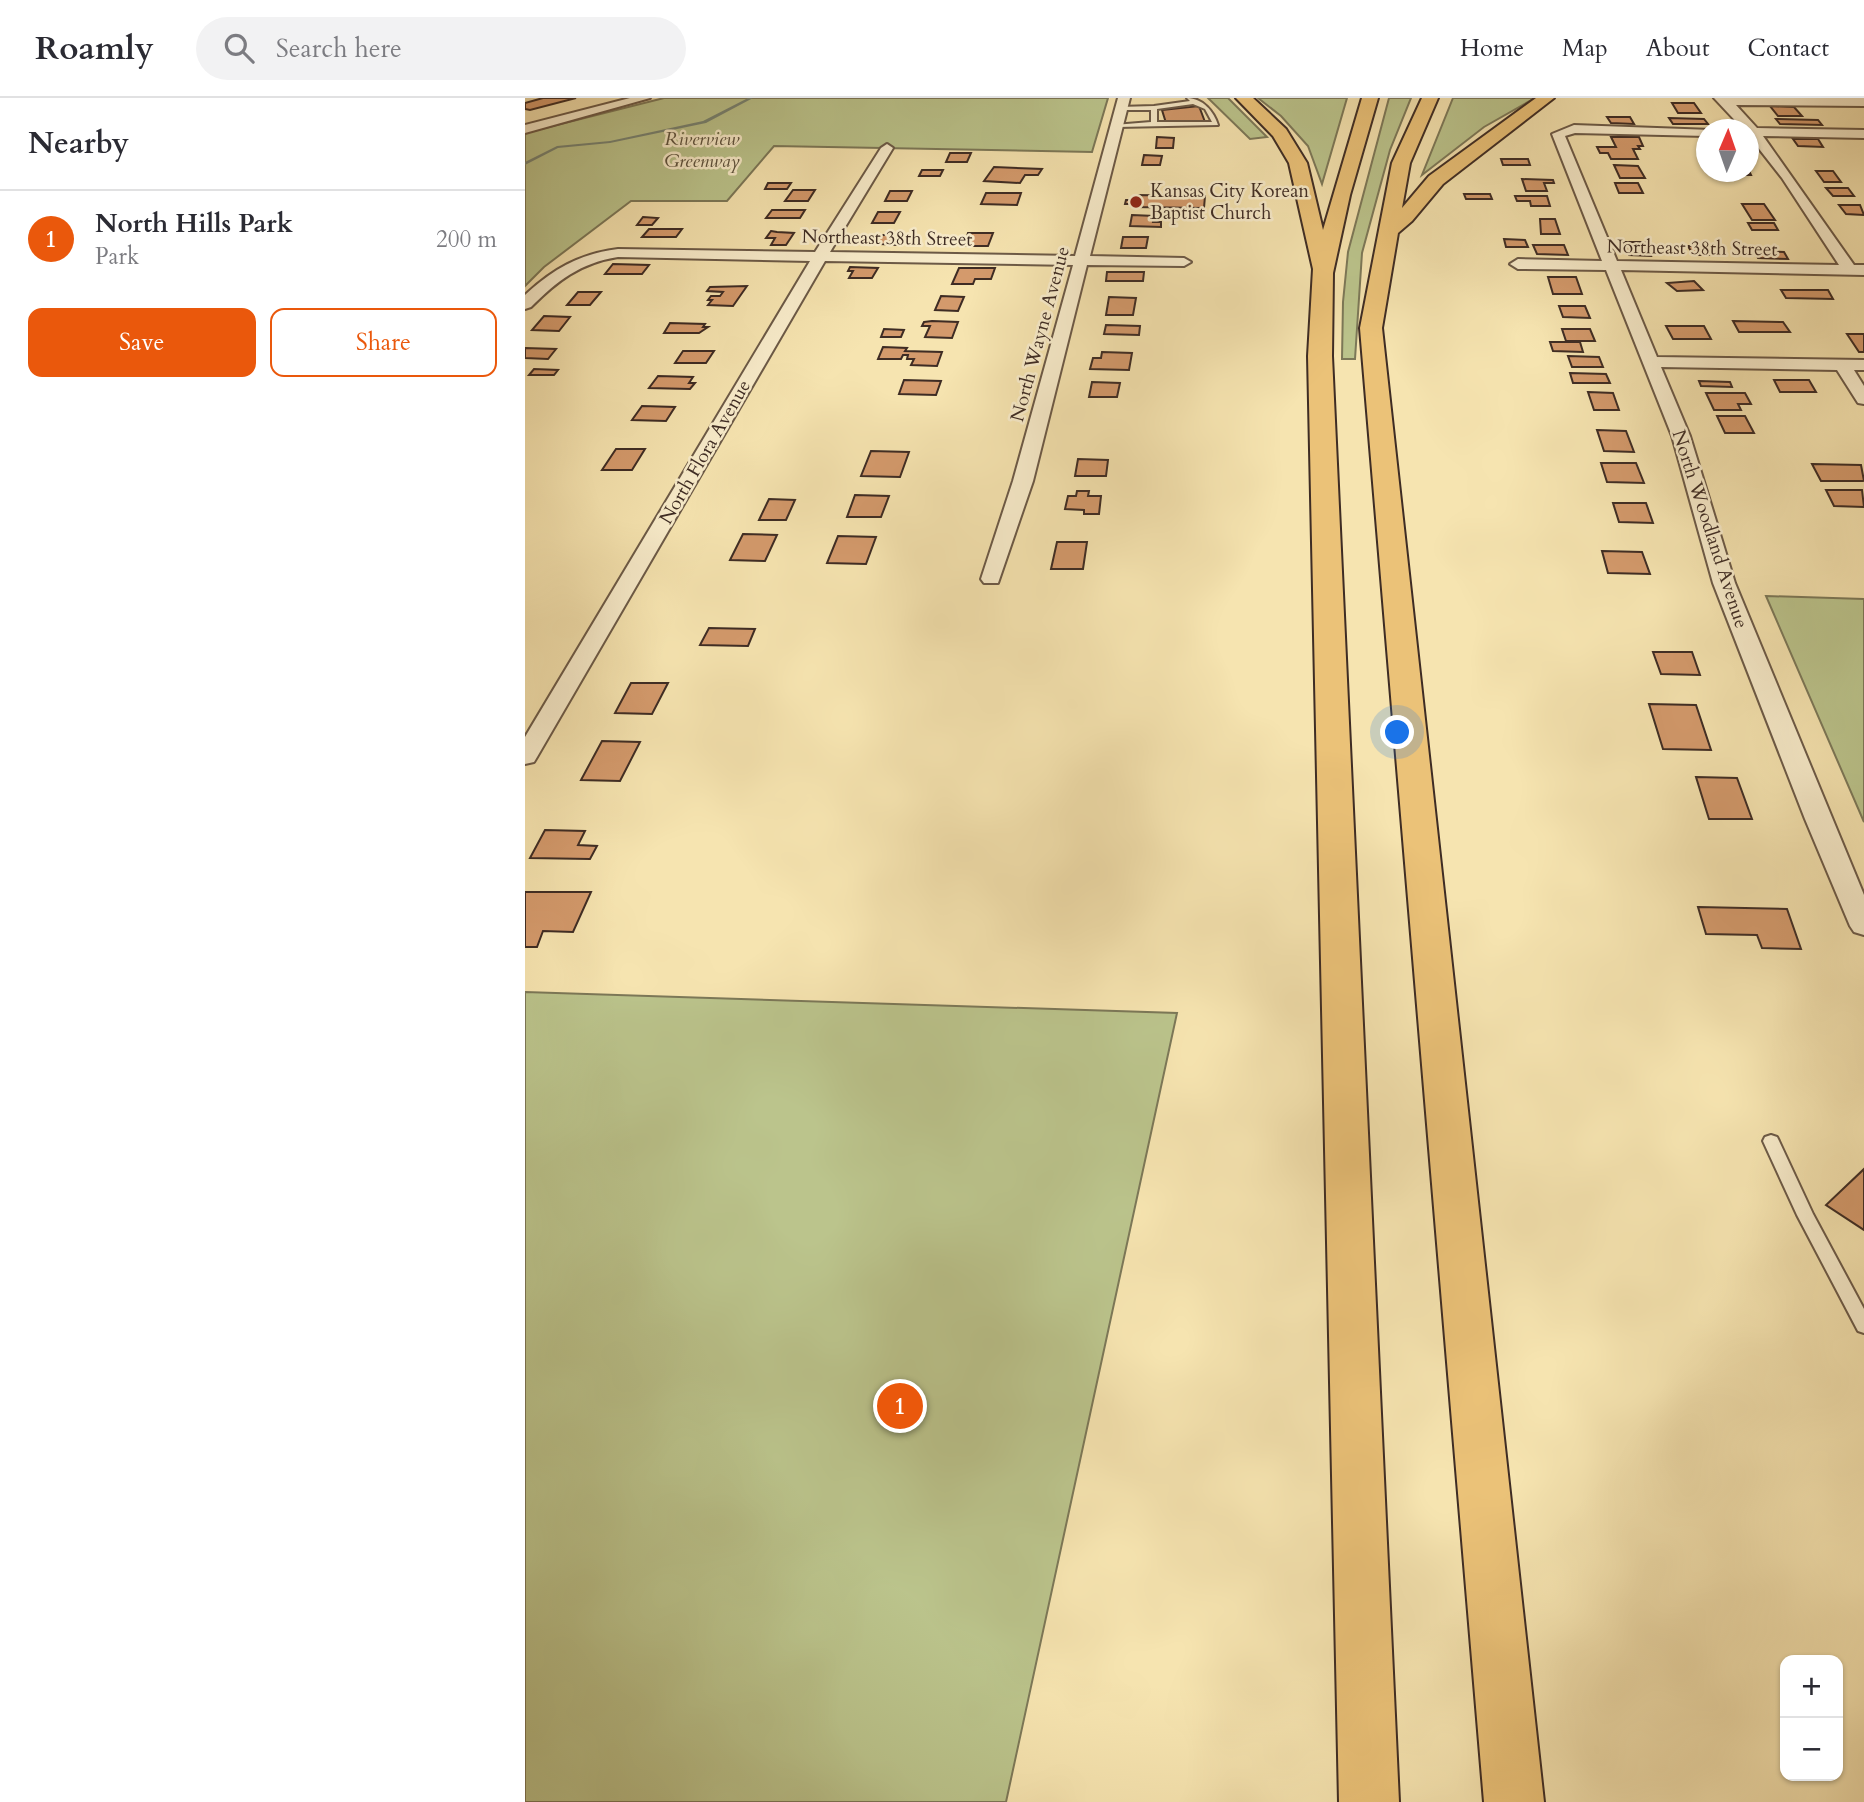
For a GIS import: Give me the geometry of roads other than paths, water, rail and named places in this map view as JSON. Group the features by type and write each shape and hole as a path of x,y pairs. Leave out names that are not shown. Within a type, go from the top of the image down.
{"highway":[{"path":"1244,98 1280,134 1299,163 1323,273"},
{"path":"1369,1802 1320,370 1323,273 1341,195 1370,98"},
{"path":"1430,98 1401,163 1371,328 1514,1802"},
{"path":"1387,232 1405,217 1436,180 1546,98"}],"street":[{"path":"525,123 623,98"},
{"path":"525,129 644,98"},
{"path":"1724,99 1864,102"},
{"path":"1724,99 1740,119"},
{"name":"North Wayne Avenue","path":"991,579 1023,481 1121,110"},
{"name":"North Woodland Avenue","path":"1696,132 1574,129 1560,132 1559,137 1681,436 1724,583 1818,819 1864,926"},
{"path":"1759,132 1864,134"},
{"path":"1759,142 1857,270"},
{"name":"North Flora Avenue","path":"525,757 820,256 887,148"},
{"name":"Northeast 38th Street","path":"525,304 555,274 574,262 618,253 1184,262"},
{"name":"Northeast 38th Street","path":"1518,264 1857,270"},
{"path":"1649,362 1864,365"},
{"path":"1842,365 1864,399"}],"lane":[{"path":"1192,100 1207,108 1216,124 1154,124 1121,110 1154,108 1192,100"},
{"path":"1154,108 1154,124"},
{"path":"1771,1141 1805,1215 1864,1326"}],"waterway":[{"path":"525,164 557,147 610,142 704,122 751,98"}],"place":[{"name":"Kansas City Korean Baptist Church","path":"1136,202"},
{"name":"North Hills Park","path":"900,1406"}],"park label":[{"name":"Riverview Greenway","path":"702,150"}]}
